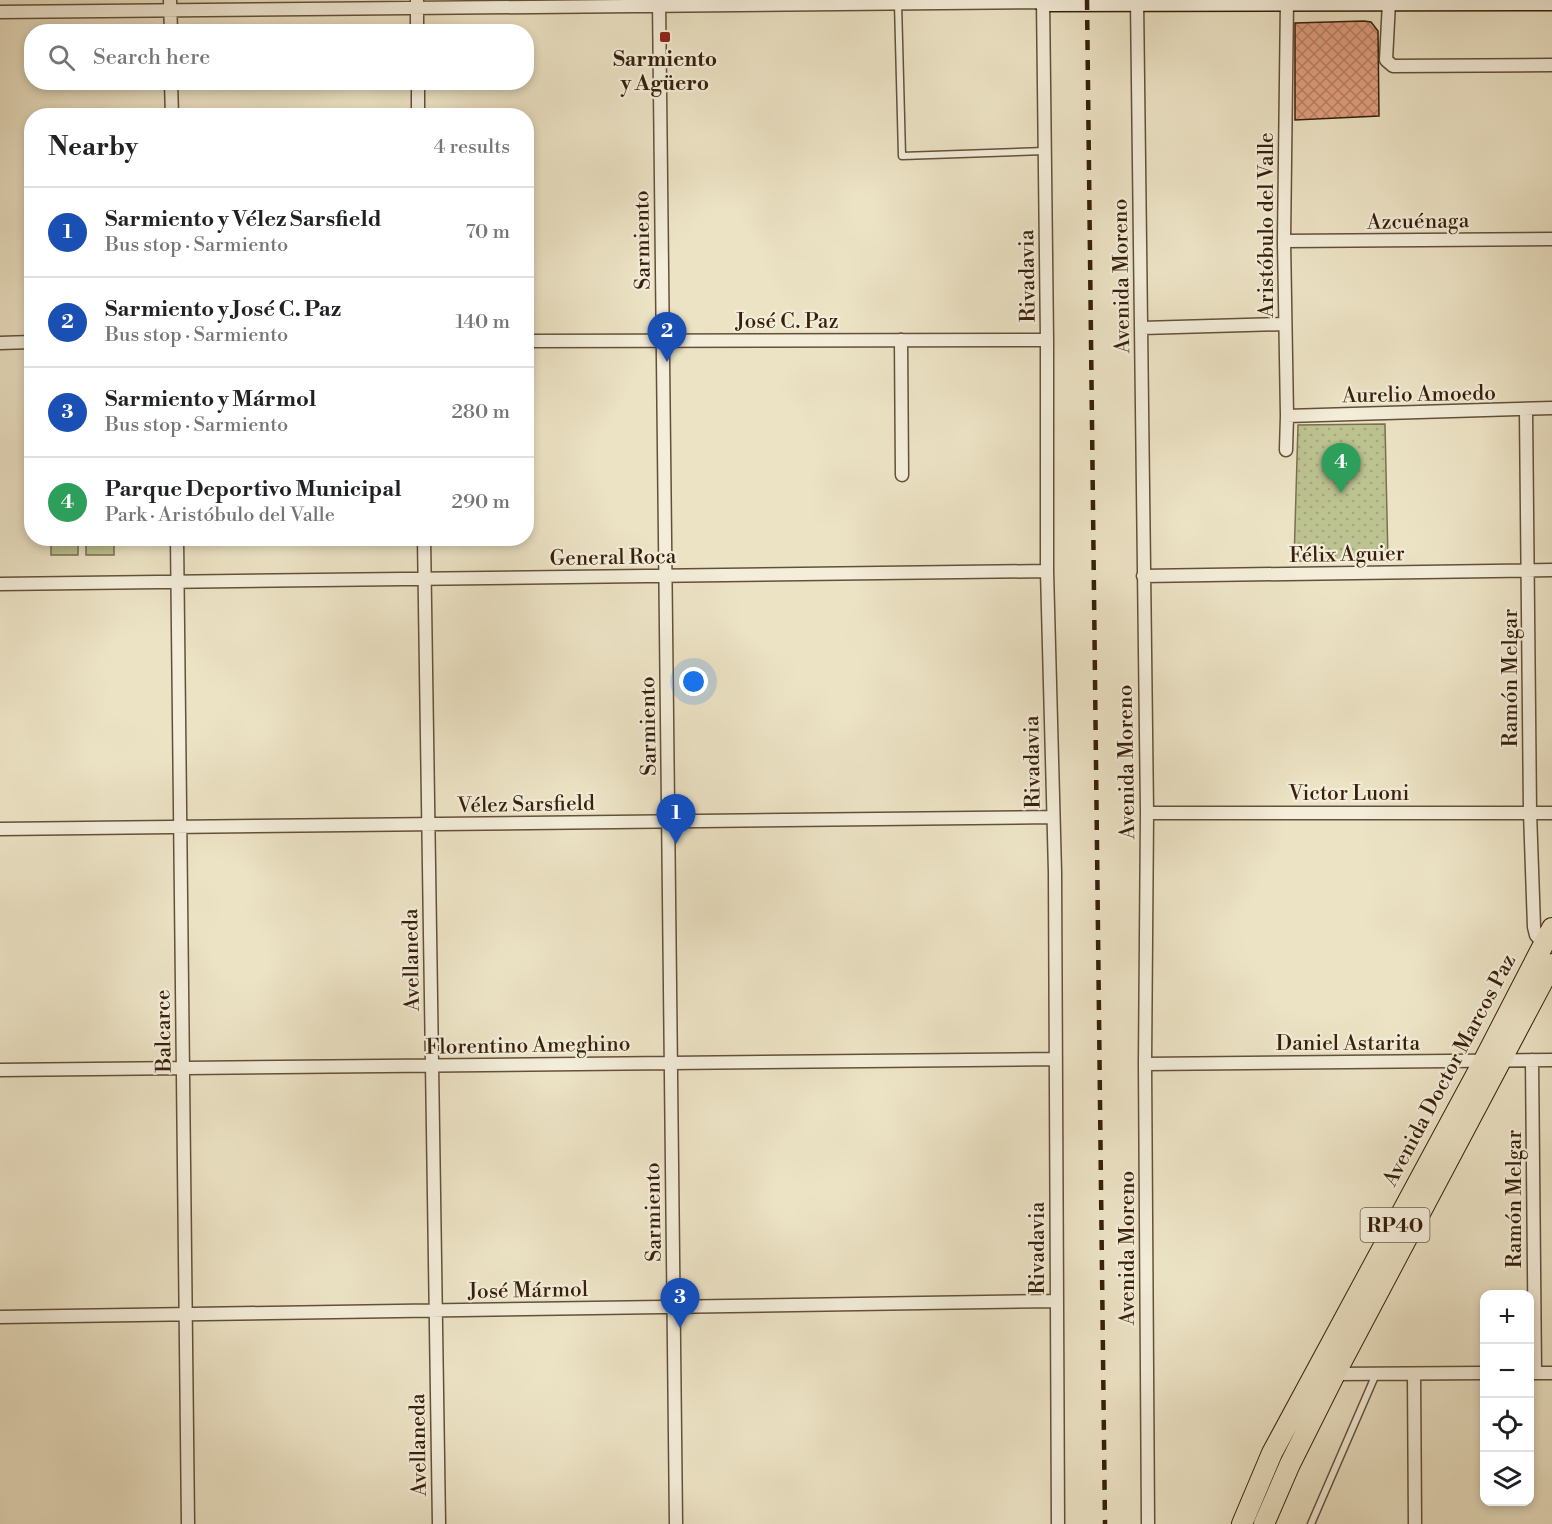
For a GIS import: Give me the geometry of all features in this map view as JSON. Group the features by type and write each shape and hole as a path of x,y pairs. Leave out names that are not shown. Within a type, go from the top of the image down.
{"main road":[{"name":"Avenida Doctor Marcos Paz","path":"1264,1524 1290,1464 1492,1061 1548,935"},
{"name":"Avenida Doctor Marcos Paz","path":"1242,1524 1272,1453 1492,1061 1552,964"}],"street":[{"name":"Rivadavia","path":"1043,1 1047,571 1056,1059 1058,1524"},
{"name":"Avenida Moreno","path":"1137,1 1147,813 1145,1064 1148,1524"},
{"name":"Aristóbulo del Valle","path":"1286,450 1284,242 1287,1"},
{"path":"0,12 170,5 1552,1"},
{"path":"1389,2 1386,60 1393,66 1552,65"},
{"name":"Sarmiento","path":"659,3 676,1524"},
{"path":"417,4 417,24"},
{"path":"170,5 171,24"},
{"path":"171,90 172,108"},
{"path":"418,90 418,108"},
{"name":"Azcuénaga","path":"1284,242 1552,239"},
{"path":"1142,328 1285,324"},
{"path":"901,340 902,475"},
{"name":"José C. Paz","path":"534,341 1047,340"},
{"path":"0,342 24,342"},
{"name":"Aurelio Amoedo","path":"1287,416 1526,411 1552,408"},
{"name":"Ramón Melgar","path":"1526,411 1530,812 1534,927 1536,935 1548,935"},
{"name":"Balcarce","path":"177,546 188,1524"},
{"name":"Avellaneda","path":"424,546 439,1524"},
{"name":"Félix Aguier","path":"1143,576 1552,570"},
{"name":"General Roca","path":"0,584 1047,571"},
{"name":"Victor Luoni","path":"1147,813 1552,813"},
{"name":"Vélez Sarsfield","path":"0,829 1053,817"},
{"name":"Florentino Ameghino","path":"0,1070 1056,1059"},
{"name":"Ramón Melgar","path":"1532,1060 1532,1344"},
{"name":"Daniel Astarita","path":"1145,1064 1552,1060"},
{"name":"José Mármol","path":"0,1317 1057,1301"},
{"path":"1335,1374 1480,1373"},
{"path":"1534,1373 1552,1373"},
{"path":"1414,1374 1415,1524"}],"lane":[{"path":"898,2 902,156 1045,152"},
{"path":"1311,1524 1376,1374"}],"green space":[{"path":"1385,424 1388,561 1294,561 1298,425"},
{"path":"51,546 78,546 78,555 51,555"},
{"path":"86,546 114,546 114,555 86,555"}],"building":[{"path":"1371,22 1378,31 1379,116 1295,120 1295,23"}],"railway":[{"path":"1087,0 1105,1524"}],"place":[{"name":"Sarmiento y Agüero","path":"665,37"},
{"name":"Sarmiento y José C. Paz","path":"667,362"},
{"name":"Parque Deportivo Municipal","path":"1341,493"},
{"name":"Sarmiento y Vélez Sarsfield","path":"676,844"},
{"name":"Sarmiento y Mármol","path":"680,1328"}]}
